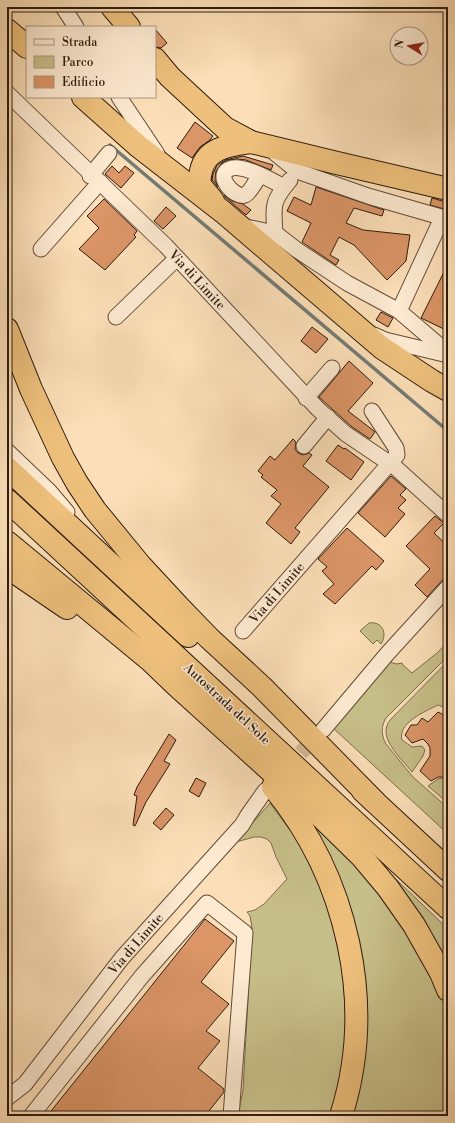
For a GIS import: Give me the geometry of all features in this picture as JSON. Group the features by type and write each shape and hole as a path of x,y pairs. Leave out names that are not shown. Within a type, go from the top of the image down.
{"highway":[{"path":"112,7 128,26"},
{"path":"7,30 26,46"},
{"path":"156,60 170,77 225,128 258,144 448,189"},
{"path":"84,98 138,146 230,219 382,348 432,382 448,390"},
{"path":"230,219 201,186 201,170 204,162 219,148 229,145 258,144"},
{"path":"7,329 31,389 63,458 95,510 141,566 179,607 209,638 262,687 374,801"},
{"name":"Autostrada del Sole","path":"7,468 236,680 374,801 448,869"},
{"name":"Autostrada del Sole","path":"7,500 448,908"},
{"path":"7,518 27,536 55,557 101,586"},
{"path":"7,542 151,660 176,686 315,812 362,857 388,888 414,925 441,973 448,990"},
{"path":"7,567 49,595 176,686"},
{"path":"230,736 287,805 304,832 320,860 342,917 350,948 355,984 356,1009 353,1062 341,1116"}],"street":[{"path":"64,7 75,26"},
{"name":"Via di Limite","path":"7,93 177,258 306,398 346,434 395,467 448,515"},
{"path":"120,98 166,168"},
{"path":"258,144 297,171 368,196 445,218 399,311"},
{"path":"41,249 94,177 109,153"},
{"path":"275,233 273,211 276,198 297,171"},
{"path":"260,174 284,187"},
{"path":"230,219 275,233 297,250 347,283 399,311 448,354"},
{"path":"116,317 177,258"},
{"path":"357,327 385,340 448,354"},
{"path":"306,398 332,368"},
{"path":"372,411 396,448 397,455 390,464"},
{"path":"304,446 328,417"},
{"path":"7,451 50,492 75,520 98,552"},
{"name":"Via di Limite","path":"243,632 390,464"},
{"path":"323,730 387,654 448,587"},
{"name":"Via di Limite","path":"7,1098 25,1084 122,958 242,825 265,791"},
{"path":"31,1116 142,976 207,903 245,933 231,1116"},
{"path":"122,958 142,976"}],"green space":[{"path":"369,623 377,624 384,632 381,644 377,640 373,644 360,631"},
{"path":"448,642 448,656 386,718 382,731 386,744 413,777 448,808 448,834 333,728 389,662 397,664 402,663 412,673"},
{"path":"448,661 448,709 438,705 414,718 404,728 402,734 402,740 412,747 422,746 425,750 423,756 412,772 391,747 386,732 387,726 391,719"},
{"path":"442,778 448,781 448,803 428,786"},
{"path":"270,803 303,848 326,899 342,964 346,1008 345,1040 340,1080 331,1116 238,1116 243,1090 252,928 250,916 247,912 255,910 264,904 287,879 271,843 267,839 254,837 236,842"},
{"path":"307,815 352,857 393,907 433,973 448,1003 448,1116 349,1116 364,1027"},
{"path":"372,863 398,881 448,929 448,983"}],"building":[{"path":"156,30 167,43 161,48 156,47"},
{"path":"195,122 213,136 200,147 192,158 177,148"},
{"path":"243,156 273,165 271,170 246,160 228,160 222,163 216,171 215,180 218,187 212,180 217,165 225,160"},
{"path":"112,166 119,173 125,166 134,173 121,188 105,174"},
{"path":"316,187 384,210 382,216 354,208 346,223 363,230 410,235 406,261 387,280 354,245 339,237 330,255 339,260 336,265 302,242 311,223 287,211 294,197 311,205"},
{"path":"224,195 232,201 243,204 251,210 246,215"},
{"path":"432,198 446,202 444,209 430,205"},
{"path":"104,199 137,231 134,235 136,237 105,270 79,249 99,228 87,216"},
{"path":"166,207 176,216 163,229 154,221"},
{"path":"448,264 448,331 421,318"},
{"path":"381,312 393,318 388,327 376,320"},
{"path":"312,327 328,339 316,353 301,341"},
{"path":"349,361 373,383 348,411 375,432 370,439 352,427 319,397"},
{"path":"293,439 296,442 295,449 298,453 303,455 309,453 312,455 303,466 329,487 295,528 300,532 291,544 266,523 281,504 271,496 277,490 261,477 263,475 258,471 270,456 275,460"},
{"path":"338,445 344,449 345,448 364,462 351,480 326,461"},
{"path":"391,476 406,489 400,495 406,500 398,508 405,514 385,537 358,513"},
{"path":"435,516 444,523 434,533 448,546 448,574 427,597 415,585 430,569 406,546"},
{"path":"347,528 384,561 376,570 372,566 335,604 323,594 334,584 322,571 327,567 318,559"},
{"path":"438,712 448,717 448,777 438,777 431,781 420,771 430,756 430,748 428,744 423,739 412,743 405,735 411,725 417,725 422,718 428,722"},
{"path":"169,734 176,740 164,761 170,764 146,802 135,826 133,825 137,796 134,795 137,787"},
{"path":"196,778 206,783 199,797 189,791"},
{"path":"166,808 174,815 161,830 153,823"},
{"path":"205,919 234,941 201,982 229,1004 206,1031 220,1041 198,1068 224,1089 224,1092 205,1116 47,1116"}],"waterway":[{"path":"110,145 448,431"}],"tunnel":[{"path":"285,770 319,733"}]}
